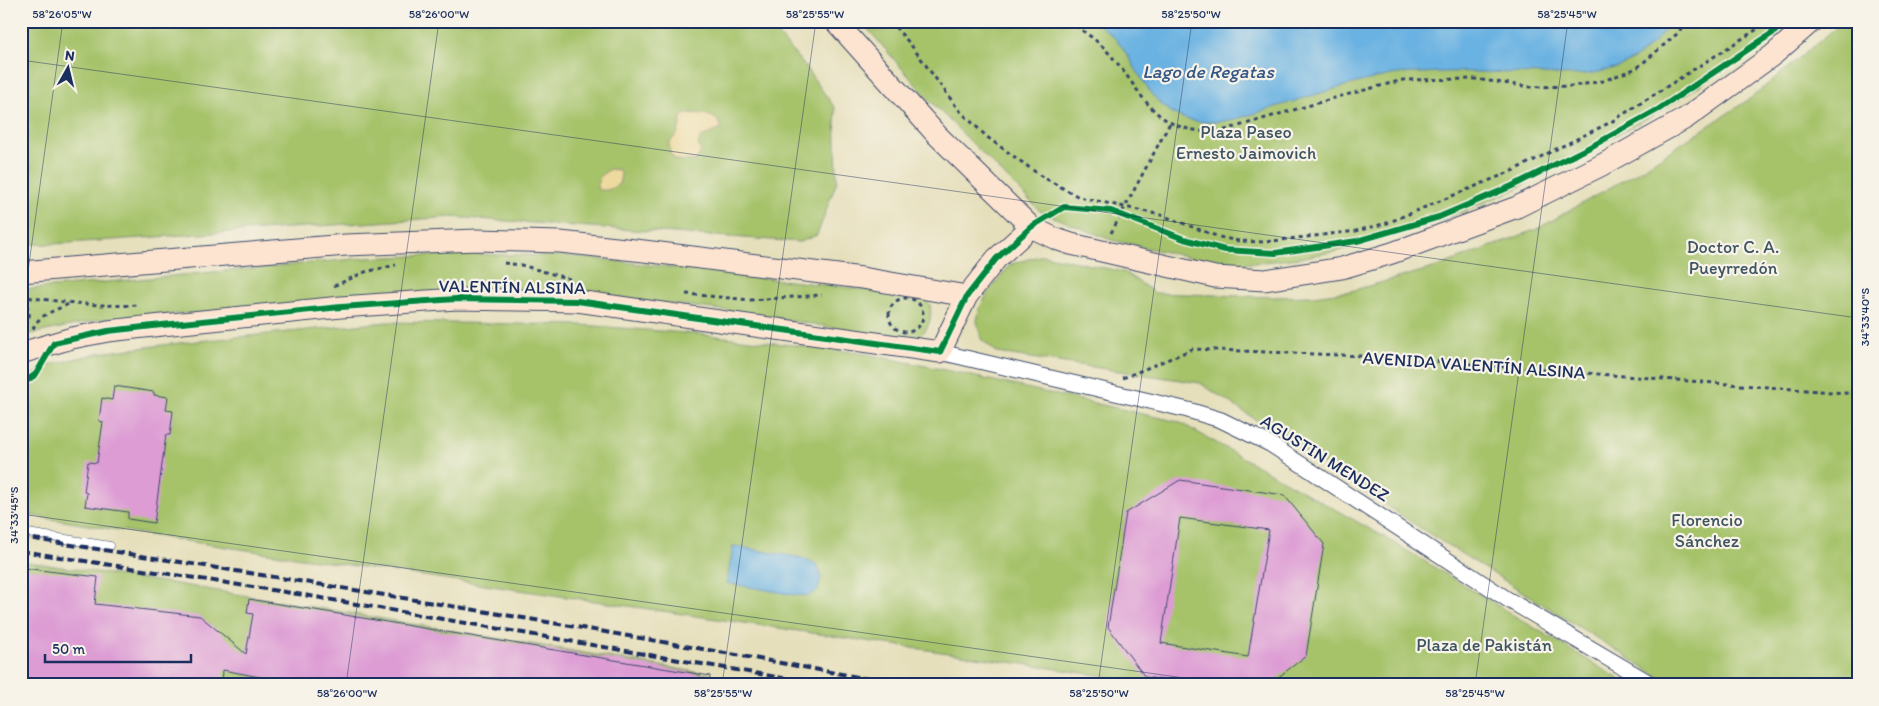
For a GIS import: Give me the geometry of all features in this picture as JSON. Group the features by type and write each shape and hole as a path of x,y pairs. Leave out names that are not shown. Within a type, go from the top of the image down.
{"main road":[{"path":"835,21 937,134 1031,227 1056,239 1215,277 1264,280 1342,268 1392,253 1517,207 1686,118 1773,55 1812,21"},
{"path":"940,352 967,296 996,259 1031,227"},
{"path":"21,272 336,246 476,240 560,242 862,278 967,296"},
{"name":"VALENTÍN ALSINA","path":"27,345 54,343 108,331 162,324 341,307 456,299 577,301 940,352"}],"street":[{"name":"AGUSTIN MENDEZ","path":"940,352 1097,388 1221,420 1262,439 1311,469 1507,599 1653,685"}],"lane":[{"path":"21,532 110,546"}],"path":[{"path":"890,21 911,45 958,109 987,137 1035,172 1079,197 1161,215 1219,237 1239,241 1264,242 1356,232 1387,223 1512,171 1611,122 1770,21"},
{"path":"1069,21 1105,48 1149,106 1170,124 1205,132 1218,132 1403,80 1474,79 1530,87 1574,86 1603,81 1636,68 1678,33 1686,21"},
{"path":"1102,250 1170,124"},
{"path":"1112,212 1130,218"},
{"path":"902,298 913,299 917,302 923,312 918,327 908,332 893,326 889,315 892,304 902,298"},
{"path":"21,300 28,306 30,317 25,327 21,329"},
{"path":"27,345 36,321 72,303"}],"green space":[{"path":"21,21 766,21 803,64 835,108 837,181 817,235 800,242 451,217 53,244 21,244"},
{"name":"Plaza Paseo Ernesto Jaimovich","path":"861,21 1793,21 1757,48 1657,113 1516,189 1452,216 1342,250 1256,263 1221,264 1111,240 1041,212 930,101"},
{"path":"1844,21 1858,21 1858,685 1672,685 1425,531 1200,383 998,353 981,339 977,321 979,309 989,291 1011,264 1043,255 1124,272 1155,293 1273,297 1313,296 1351,291 1437,267 1537,229 1641,170 1751,98"},
{"path":"460,254 571,256 912,295 921,297 930,304 931,314 925,331 915,338 900,339 746,313 597,295 192,313 104,319 21,336 21,290 365,258"},
{"name":"Plaza de Pakistán","path":"387,322 581,325 698,334 861,353 1179,422 1386,538 1629,685 1166,685 179,540 21,514 21,382 46,366 99,353"},
{"path":"21,561 177,584 772,685 21,685"}],"sand":[{"path":"692,113 714,118 722,129 701,137 698,145 701,151 696,161 675,160 670,153 669,143 678,133 682,115"},
{"path":"610,169 619,170 621,174 619,184 609,190 597,189 600,176"}],"water":[{"name":"Lago de Regatas","path":"1094,21 1672,21 1650,46 1634,59 1615,68 1603,71 1573,75 1467,72 1395,74 1338,88 1236,119 1198,122 1174,114 1164,106 1147,87 1120,44"},
{"path":"733,546 802,558 816,564 821,577 818,590 808,596 795,595 727,583"}],"building":[{"path":"114,386 154,392 154,395 168,397 166,410 173,411 170,435 166,435 154,523 128,519 128,512 85,506 87,493 84,492 88,462 97,463 103,422 99,421 102,398 112,400"},
{"path":"1180,480 1284,495 1324,544 1306,656 1268,685 1194,685 1145,677 1108,627 1126,513","holes":["1180,518 1269,530 1248,657 1161,643"]},
{"path":"23,568 98,577 95,604 200,616 246,654 253,614 247,613 249,599 710,676 709,685 302,685 223,670 222,685 123,685 86,680 85,685 21,685 21,664 25,632 21,631"}],"railway":[{"path":"21,537 681,645 900,685"},
{"path":"21,551 304,595 823,685"}],"cycle path":[{"path":"21,385 36,374 54,343 108,331 341,307 456,299 577,301 940,352 967,296 996,259 1031,227 1064,207 1111,211 1184,239 1225,250 1275,253 1357,241 1439,217 1512,186 1594,145 1659,109 1774,32 1786,21"}],"park label":[{"name":"Doctor C. A. Pueyrredón","path":"1733,257"},
{"name":"Florencio Sánchez","path":"1707,530"}]}
